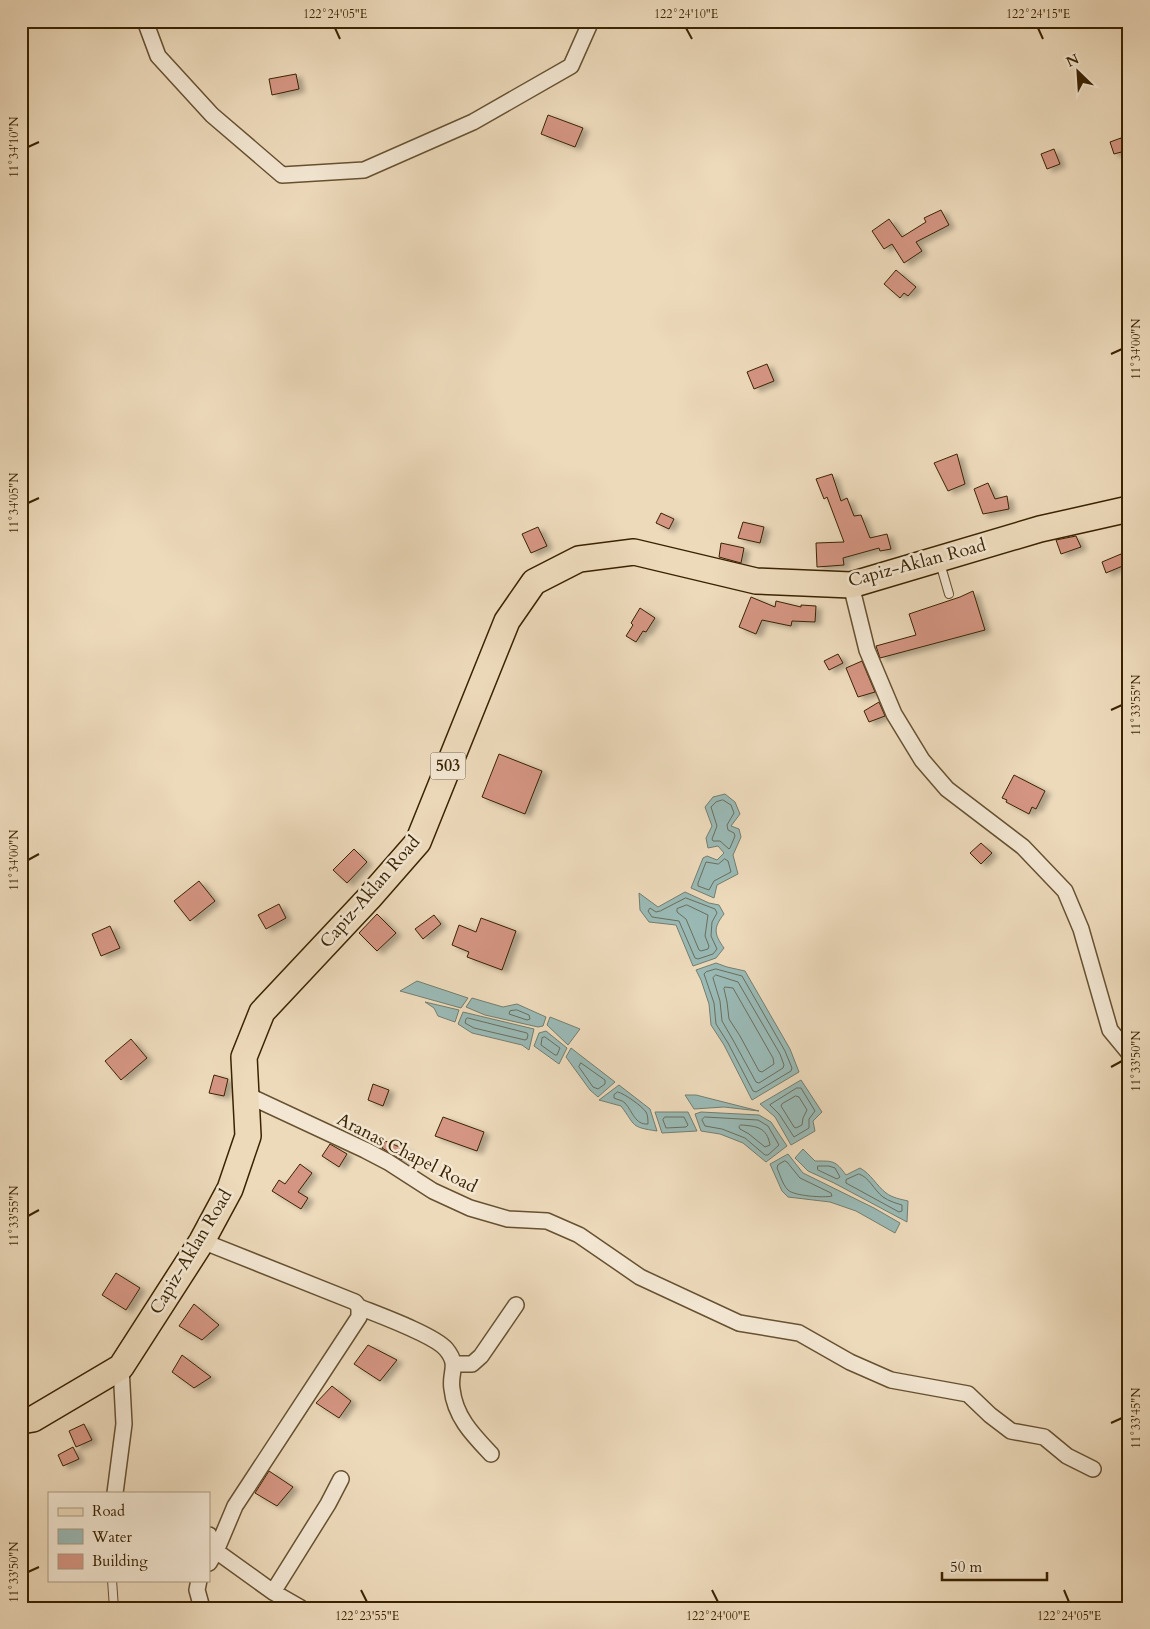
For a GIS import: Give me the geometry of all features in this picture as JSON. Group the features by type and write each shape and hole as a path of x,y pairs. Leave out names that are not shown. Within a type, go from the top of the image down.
{"main road":[{"name":"Capiz-Aklan Road","path":"21,1421 32,1419 121,1367 202,1241 230,1188 248,1136 244,1058 262,1012 369,898 418,842 507,621 534,582 579,559 634,552 756,581 851,585 1040,529 1129,509"}],"street":[{"path":"145,21 158,56 212,115 282,175 364,170 473,122 571,66 591,21"},
{"path":"851,585 867,650 894,714 922,760 947,789 1023,847 1065,891 1081,929 1110,1030 1129,1052"},
{"name":"Aranas Chapel Road","path":"245,1094 365,1150 388,1162 433,1191 470,1208 508,1219 547,1221 579,1235 640,1277 739,1323 799,1333 850,1362 891,1380 968,1394 990,1415 1011,1431 1044,1436 1067,1456 1093,1469"},
{"path":"202,1241 355,1302 359,1307 436,1340 446,1349 454,1364 451,1388 459,1415 469,1431 491,1454"},
{"path":"454,1364 472,1364 482,1356 516,1305"},
{"path":"212,1557 235,1506 359,1317 359,1307"},
{"path":"115,1492 124,1424 121,1367"},
{"path":"273,1592 328,1504 341,1479"},
{"path":"210,1542 212,1557"},
{"path":"212,1557 301,1608"},
{"path":"199,1582 197,1590 202,1608"}],"lane":[{"path":"938,558 949,594"},
{"path":"112,1582 114,1608"}],"water":[{"path":"725,794 735,802 740,814 731,826 739,829 741,837 733,855 738,874 717,885 714,898 691,888 703,858 707,856 717,860 724,853 718,846 708,848 706,838 712,826 705,807 713,797"},
{"path":"685,892 709,903 719,905 724,914 718,923 716,931 718,939 724,948 716,958 693,966 676,925 649,922 640,910 639,893 658,907"},
{"path":"716,963 745,971 790,1049 799,1072 752,1100 724,1045 711,1025 709,1004 696,970"},
{"path":"417,981 468,998 461,1008 400,991"},
{"path":"472,998 503,1007 517,1004 546,1017 543,1026 538,1027 485,1015 466,1007"},
{"path":"425,1002 459,1010 455,1022 438,1016 434,1008"},
{"path":"463,1012 534,1029 529,1050 522,1045 472,1033 458,1024"},
{"path":"550,1017 580,1029 568,1045 547,1025"},
{"path":"546,1031 567,1048 559,1064 534,1046 539,1033"},
{"path":"571,1048 615,1082 598,1097 590,1090 566,1057"},
{"path":"801,1080 822,1112 813,1121 815,1131 791,1145 775,1117 760,1104"},
{"path":"619,1085 650,1109 657,1131 638,1127 632,1122 621,1106 599,1100"},
{"path":"685,1095 696,1095 759,1111 724,1107 694,1109"},
{"path":"655,1112 688,1112 697,1131 662,1133"},
{"path":"701,1112 759,1115 771,1122 787,1146 766,1162 743,1143 720,1134 701,1131 695,1114"},
{"path":"803,1149 815,1161 833,1162 846,1175 860,1168 886,1193 908,1201 907,1222 808,1171 795,1158"},
{"path":"788,1154 803,1173 900,1223 895,1233 856,1211 830,1202 788,1197 782,1191 770,1164"}],"building":[{"path":"296,74 299,89 272,95 269,79"},
{"path":"548,115 583,128 575,147 541,134"},
{"path":"1121,138 1125,151 1114,154 1110,142"},
{"path":"1054,149 1060,164 1047,169 1041,154"},
{"path":"941,210 949,225 916,242 922,251 904,263 892,244 884,249 872,231 889,219 902,237 926,222 924,218"},
{"path":"896,270 916,287 908,296 904,293 900,298 884,284"},
{"path":"767,364 774,381 754,389 747,372"},
{"path":"957,454 965,484 948,491 934,463"},
{"path":"832,474 841,501 847,498 854,516 861,515 870,538 887,534 891,549 880,551 879,548 843,558 844,565 817,567 816,543 844,542 827,497 824,499 816,479"},
{"path":"988,483 995,499 1007,496 1009,509 983,514 974,489"},
{"path":"661,513 674,519 669,529 656,523"},
{"path":"743,522 764,527 760,543 738,538"},
{"path":"538,527 547,546 531,553 522,534"},
{"path":"1076,536 1081,547 1061,554 1056,540"},
{"path":"721,543 744,548 741,563 719,557"},
{"path":"1121,554 1125,565 1106,573 1102,562"},
{"path":"973,591 985,630 880,658 876,646 916,635 909,614"},
{"path":"751,597 775,607 776,601 801,607 801,605 816,606 815,622 792,621 791,626 762,620 756,634 739,627"},
{"path":"640,608 655,618 646,632 643,631 636,642 626,636"},
{"path":"838,654 843,663 829,670 824,661"},
{"path":"862,661 875,692 858,697 846,668"},
{"path":"879,702 885,716 869,722 864,711"},
{"path":"499,754 542,771 525,814 482,797"},
{"path":"1014,775 1045,791 1036,809 1032,807 1029,814 1002,798"},
{"path":"981,843 992,853 981,864 970,853"},
{"path":"354,849 367,862 347,883 333,870"},
{"path":"199,881 215,901 190,921 174,901"},
{"path":"279,904 286,918 266,929 258,915"},
{"path":"377,914 396,933 377,951 359,933"},
{"path":"434,915 441,924 423,939 415,929"},
{"path":"481,918 516,931 502,970 467,957 469,952 452,945 459,925 476,932"},
{"path":"110,926 120,948 101,956 92,934"},
{"path":"131,1039 147,1058 121,1080 105,1061"},
{"path":"214,1075 228,1079 224,1096 209,1093"},
{"path":"373,1084 389,1090 383,1106 368,1100"},
{"path":"443,1117 484,1132 477,1151 435,1136"},
{"path":"385,1141 407,1150 402,1160 382,1148"},
{"path":"330,1144 347,1154 339,1167 322,1156"},
{"path":"300,1164 312,1173 298,1192 308,1198 301,1209 272,1191 279,1180 285,1184"},
{"path":"116,1273 140,1288 126,1310 102,1295"},
{"path":"194,1304 219,1325 202,1340 179,1326"},
{"path":"368,1345 397,1360 380,1381 354,1364"},
{"path":"182,1355 211,1377 194,1388 172,1372"},
{"path":"332,1386 351,1401 339,1418 316,1403"},
{"path":"84,1424 92,1440 76,1447 69,1431"},
{"path":"73,1447 79,1459 63,1466 58,1455"},
{"path":"269,1471 293,1487 277,1506 255,1493"}]}
